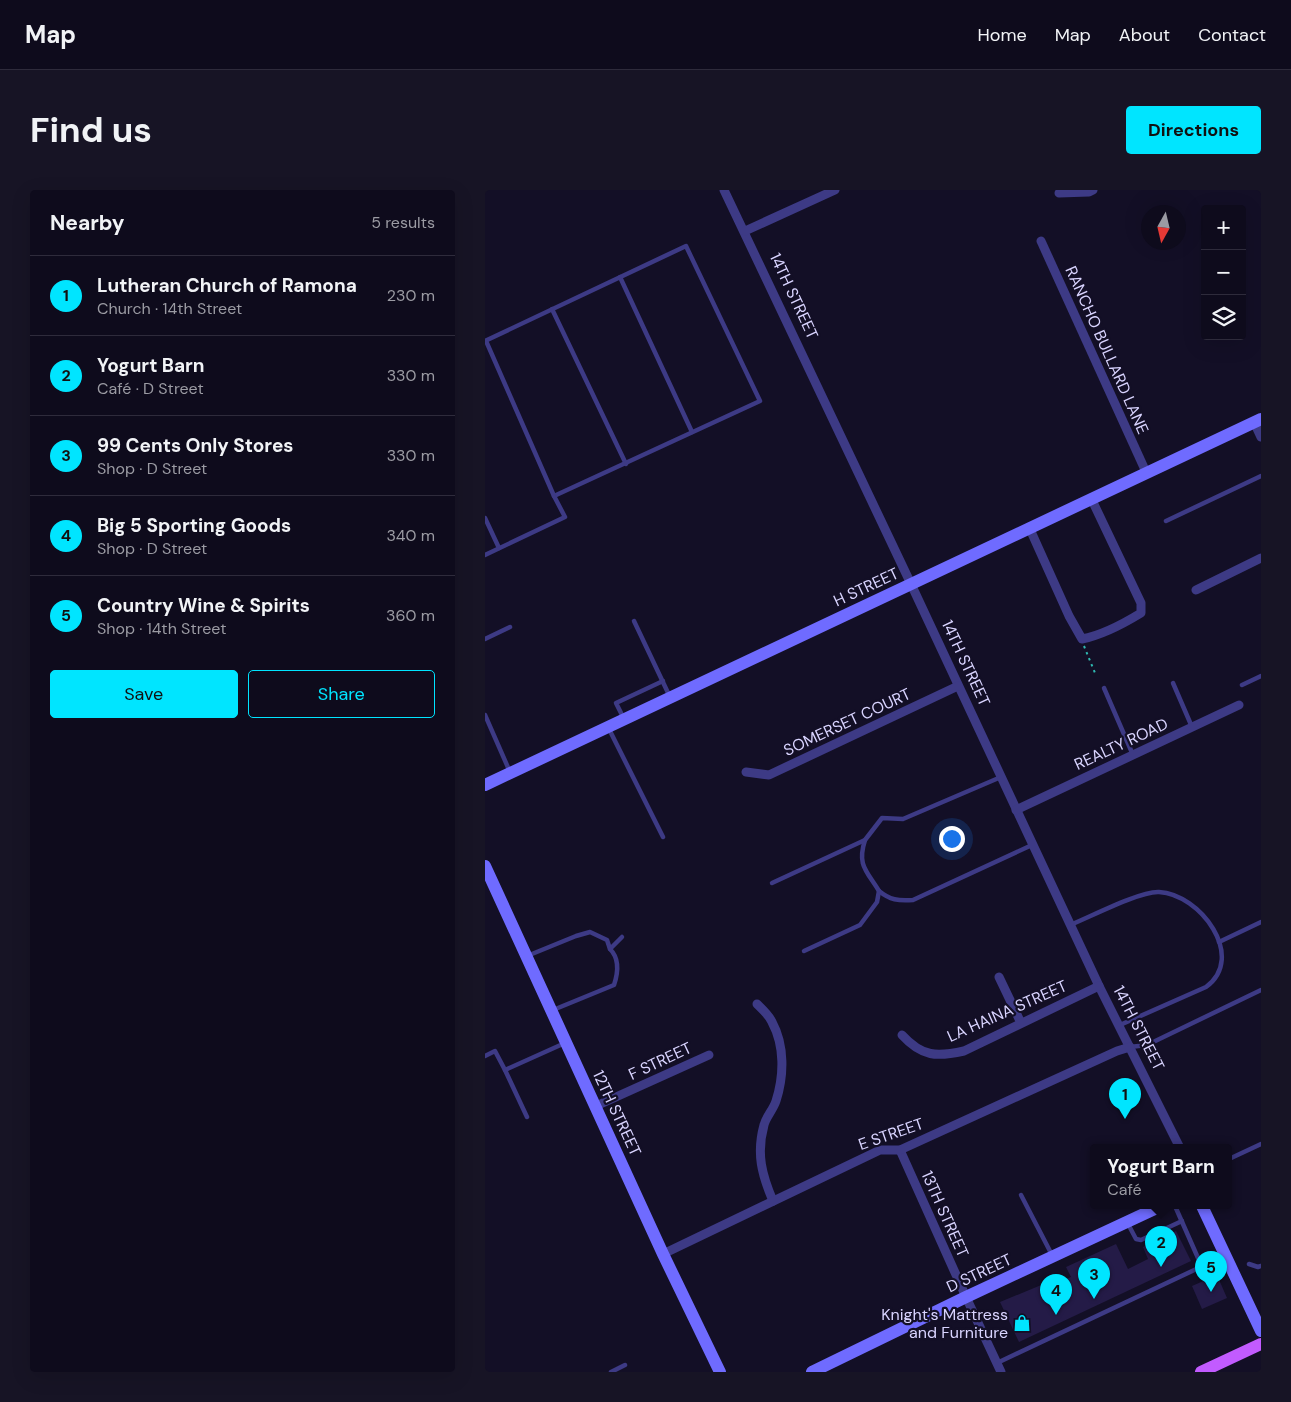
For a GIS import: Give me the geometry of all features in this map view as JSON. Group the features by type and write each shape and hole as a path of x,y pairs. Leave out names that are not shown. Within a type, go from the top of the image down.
{"main road":[{"path":"1201,1372 1261,1344"}],"street":[{"name":"14TH STREET","path":"724,190 745,231 1099,986 1178,1144"},
{"path":"745,231 835,190"},
{"path":"1059,193 1089,192 1093,190"},
{"name":"RANCHO BULLARD LANE","path":"1041,241 1146,472"},
{"path":"1257,420 1261,437"},
{"name":"H STREET","path":"485,785 1257,420"},
{"path":"1029,527 1069,616 1083,639 1095,636 1141,613 1141,603 1091,498"},
{"path":"1196,590 1261,558"},
{"name":"SOMERSET COURT","path":"746,772 769,775 959,686"},
{"name":"REALTY ROAD","path":"1016,810 1239,705"},
{"name":"12TH STREET","path":"485,866 663,1254 720,1372"},
{"path":"999,977 1021,1023"},
{"name":"LA HAINA STREET","path":"902,1035 911,1045 930,1055 944,1055 964,1051 1099,986"},
{"path":"757,1004 772,1022 781,1048 782,1073 775,1102 764,1124 760,1150 763,1176 773,1201"},
{"name":"E STREET","path":"663,1254 880,1150 901,1150 1117,1051 1130,1047"},
{"name":"F STREET","path":"596,1106 709,1055"},
{"name":"13TH STREET","path":"901,1150 1001,1372"},
{"name":"D STREET","path":"814,1372 966,1297 1155,1209"},
{"path":"1204,1209 1261,1331"}],"lane":[{"path":"485,555 565,517 554,496 485,341 686,246 760,401 554,496"},
{"path":"620,277 692,432"},
{"path":"552,309 626,464"},
{"path":"1166,521 1261,476"},
{"path":"485,518 499,548"},
{"path":"634,621 670,698"},
{"path":"485,639 510,627"},
{"path":"1242,685 1261,676"},
{"path":"624,720 616,703 663,681"},
{"path":"1173,684 1193,728"},
{"path":"1104,688 1133,755"},
{"path":"485,715 511,773"},
{"path":"608,727 663,837"},
{"path":"1001,777 903,819 881,818 865,840 861,853 862,864 879,891 887,898 896,901 913,900 1033,845"},
{"path":"772,883 865,840"},
{"path":"804,950 860,925 877,902 879,891"},
{"path":"1070,925 1145,894 1160,892 1181,898 1197,908 1217,936 1222,958 1221,970 1213,982 1206,987 1120,1025"},
{"path":"1219,942 1261,922"},
{"path":"527,956 590,932 607,940 616,959 618,969 614,985 552,1011"},
{"path":"610,949 623,937"},
{"path":"1130,1047 1147,1045 1261,990"},
{"path":"505,1070 566,1042"},
{"path":"485,1056 495,1051 527,1116"},
{"path":"1232,1158 1261,1144"},
{"path":"1021,1195 1052,1256"},
{"path":"1176,1209 1202,1267"},
{"path":"1127,1222 1136,1239 1141,1240 1182,1222"},
{"path":"997,1363 1226,1255"},
{"path":"1249,1264 1261,1266"},
{"path":"611,1372 625,1365"}],"path":[{"path":"1083,639 1086,653 1095,673"}],"building":[{"path":"1176,1231 1191,1261 1019,1342 1000,1302 1046,1283 1048,1287 1071,1277 1066,1267 1116,1244 1128,1269 1148,1259 1143,1247"},
{"path":"1217,1275 1227,1298 1202,1309 1192,1286"}],"place":[{"name":"Lutheran Church of Ramona","path":"1125,1119"},
{"name":"Yogurt Barn","path":"1161,1267"},
{"name":"Country Wine & Spirits","path":"1211,1292"},
{"name":"99 Cents Only Stores","path":"1094,1299"},
{"name":"Big 5 Sporting Goods","path":"1056,1315"},
{"name":"Knight's Mattress and Furniture","path":"1022,1323"}]}
